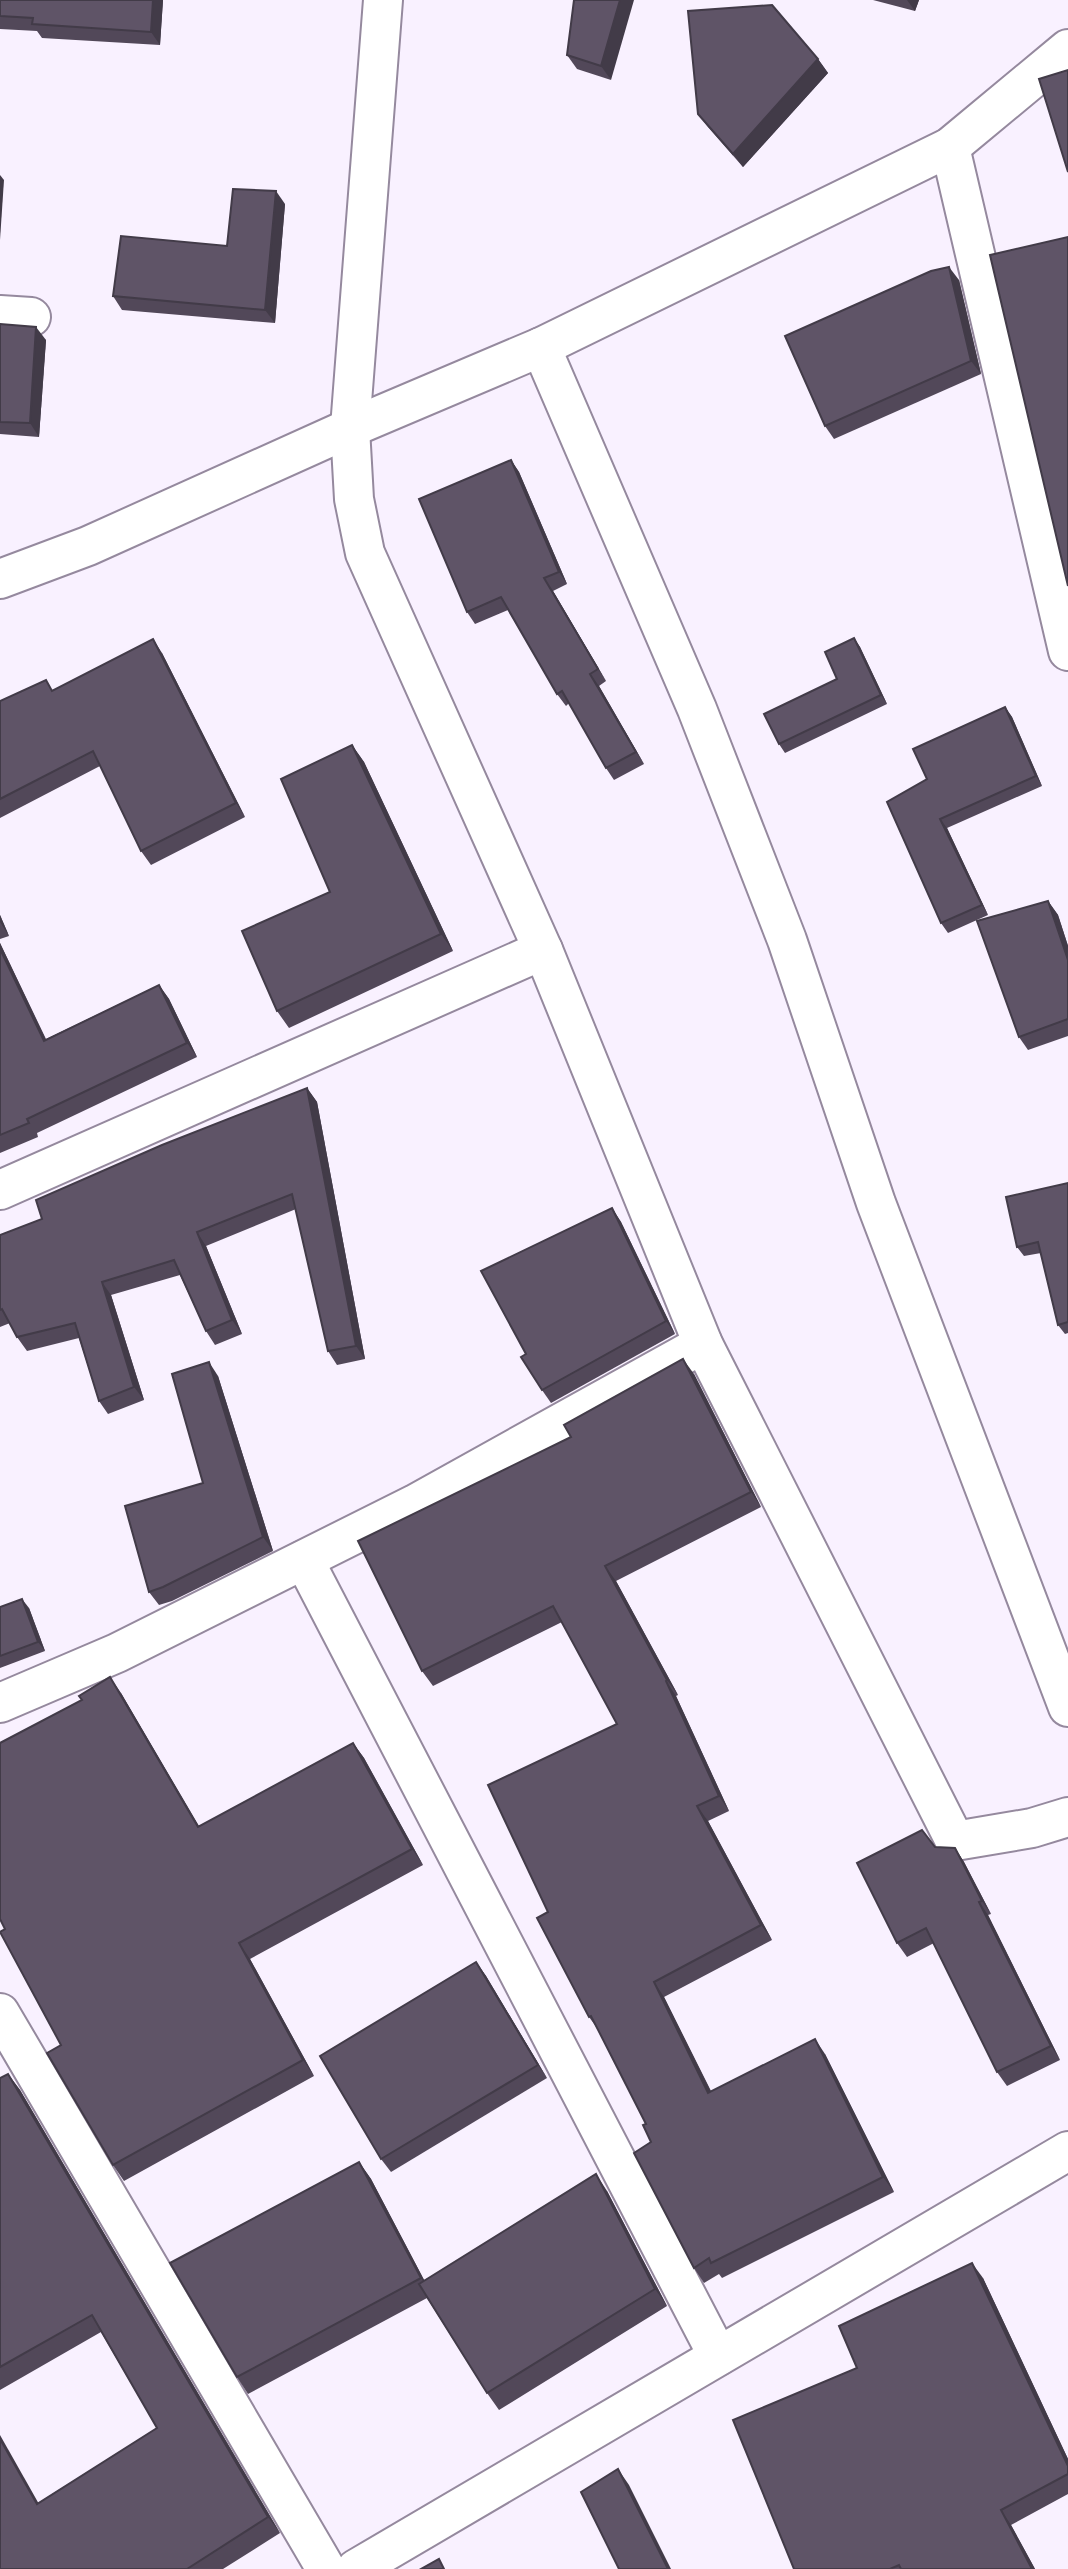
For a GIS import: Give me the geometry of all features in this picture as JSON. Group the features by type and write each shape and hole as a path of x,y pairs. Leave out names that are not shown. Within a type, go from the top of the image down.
{"street":[{"path":"383,0 350,428 354,499 365,553 543,950 703,1344 954,1841 1032,1828 1068,1818"},
{"path":"0,579 88,546 350,428 541,347 950,147 1068,49"},
{"path":"950,147 1052,512 1068,651"},
{"path":"541,347 697,709 787,940 876,1203 1068,1707"},
{"path":"0,1191 543,950"},
{"path":"0,1703 117,1653 415,1504 703,1344"},
{"path":"304,1560 718,2356"},
{"path":"0,2013 326,2569"},
{"path":"356,2569 1068,2151"}],"building":[{"path":"0,0 153,0 151,32 32,24 33,18 0,16"},
{"path":"574,0 620,0 601,66 567,55"},
{"path":"772,5 818,59 733,154 698,114 688,11"},
{"path":"1068,70 1068,172 1039,79"},
{"path":"233,189 276,191 265,310 113,296 121,236 227,246"},
{"path":"1068,237 1068,586 990,255"},
{"path":"949,267 971,361 825,426 785,336 931,271"},
{"path":"0,324 36,327 30,423 0,422"},
{"path":"511,460 559,572 544,578 598,669 590,674 636,752 606,768 562,691 557,694 501,597 467,612 419,499"},
{"path":"854,638 881,695 779,744 764,714 837,679 825,652"},
{"path":"153,639 236,803 141,851 93,751 0,799 0,701 46,680 52,691"},
{"path":"1005,707 1036,776 940,819 982,905 941,923 887,802 927,779 913,749"},
{"path":"352,745 441,934 277,1011 242,931 330,892 281,779"},
{"path":"1048,901 1068,960 1068,1019 1019,1037 977,921"},
{"path":"0,949 44,1041 159,985 187,1043 27,1119 29,1123 0,1135"},
{"path":"307,1088 356,1346 328,1351 292,1194 197,1232 232,1320 206,1331 174,1260 102,1282 134,1387 99,1401 75,1323 17,1337 2,1309 0,1310 0,1235 42,1219 36,1200 162,1145"},
{"path":"1068,1183 1068,1322 1058,1325 1038,1242 1017,1247 1006,1197"},
{"path":"612,1208 666,1321 542,1390 521,1357 526,1354 481,1271"},
{"path":"683,1359 751,1492 605,1566 667,1680 719,1796 697,1806 761,1925 654,1982 708,2093 815,2039 883,2177 711,2263 709,2258 694,2268 634,2153 651,2142 643,2125 646,2124 537,1918 548,1912 488,1785 617,1724 553,1606 422,1671 358,1541 571,1437 564,1425"},
{"path":"209,1362 263,1537 149,1592 125,1506 203,1483 172,1374"},
{"path":"22,1599 38,1642 0,1656 0,1607"},
{"path":"110,1677 198,1827 353,1743 412,1849 239,1943 303,2060 113,2165 47,2053 61,2045 0,1932 5,1929 0,1919 0,1743 82,1700 79,1696"},
{"path":"922,1830 935,1847 955,1848 1051,2046 997,2072 926,1928 897,1943 857,1863"},
{"path":"476,1962 538,2065 381,2159 320,2056"},
{"path":"8,2074 268,2517 187,2569 0,2569 0,2439 37,2504 157,2428 92,2315 0,2367 0,2078"},
{"path":"359,2162 421,2278 237,2377 170,2263"},
{"path":"596,2174 655,2289 487,2393 419,2284"},
{"path":"972,2263 1068,2466 1068,2474 1001,2510 1032,2569 901,2569 899,2565 890,2569 794,2569 733,2420 857,2368 839,2326"},
{"path":"618,2469 668,2569 619,2569 581,2492"},
{"path":"439,2559 444,2569 421,2569"}]}
